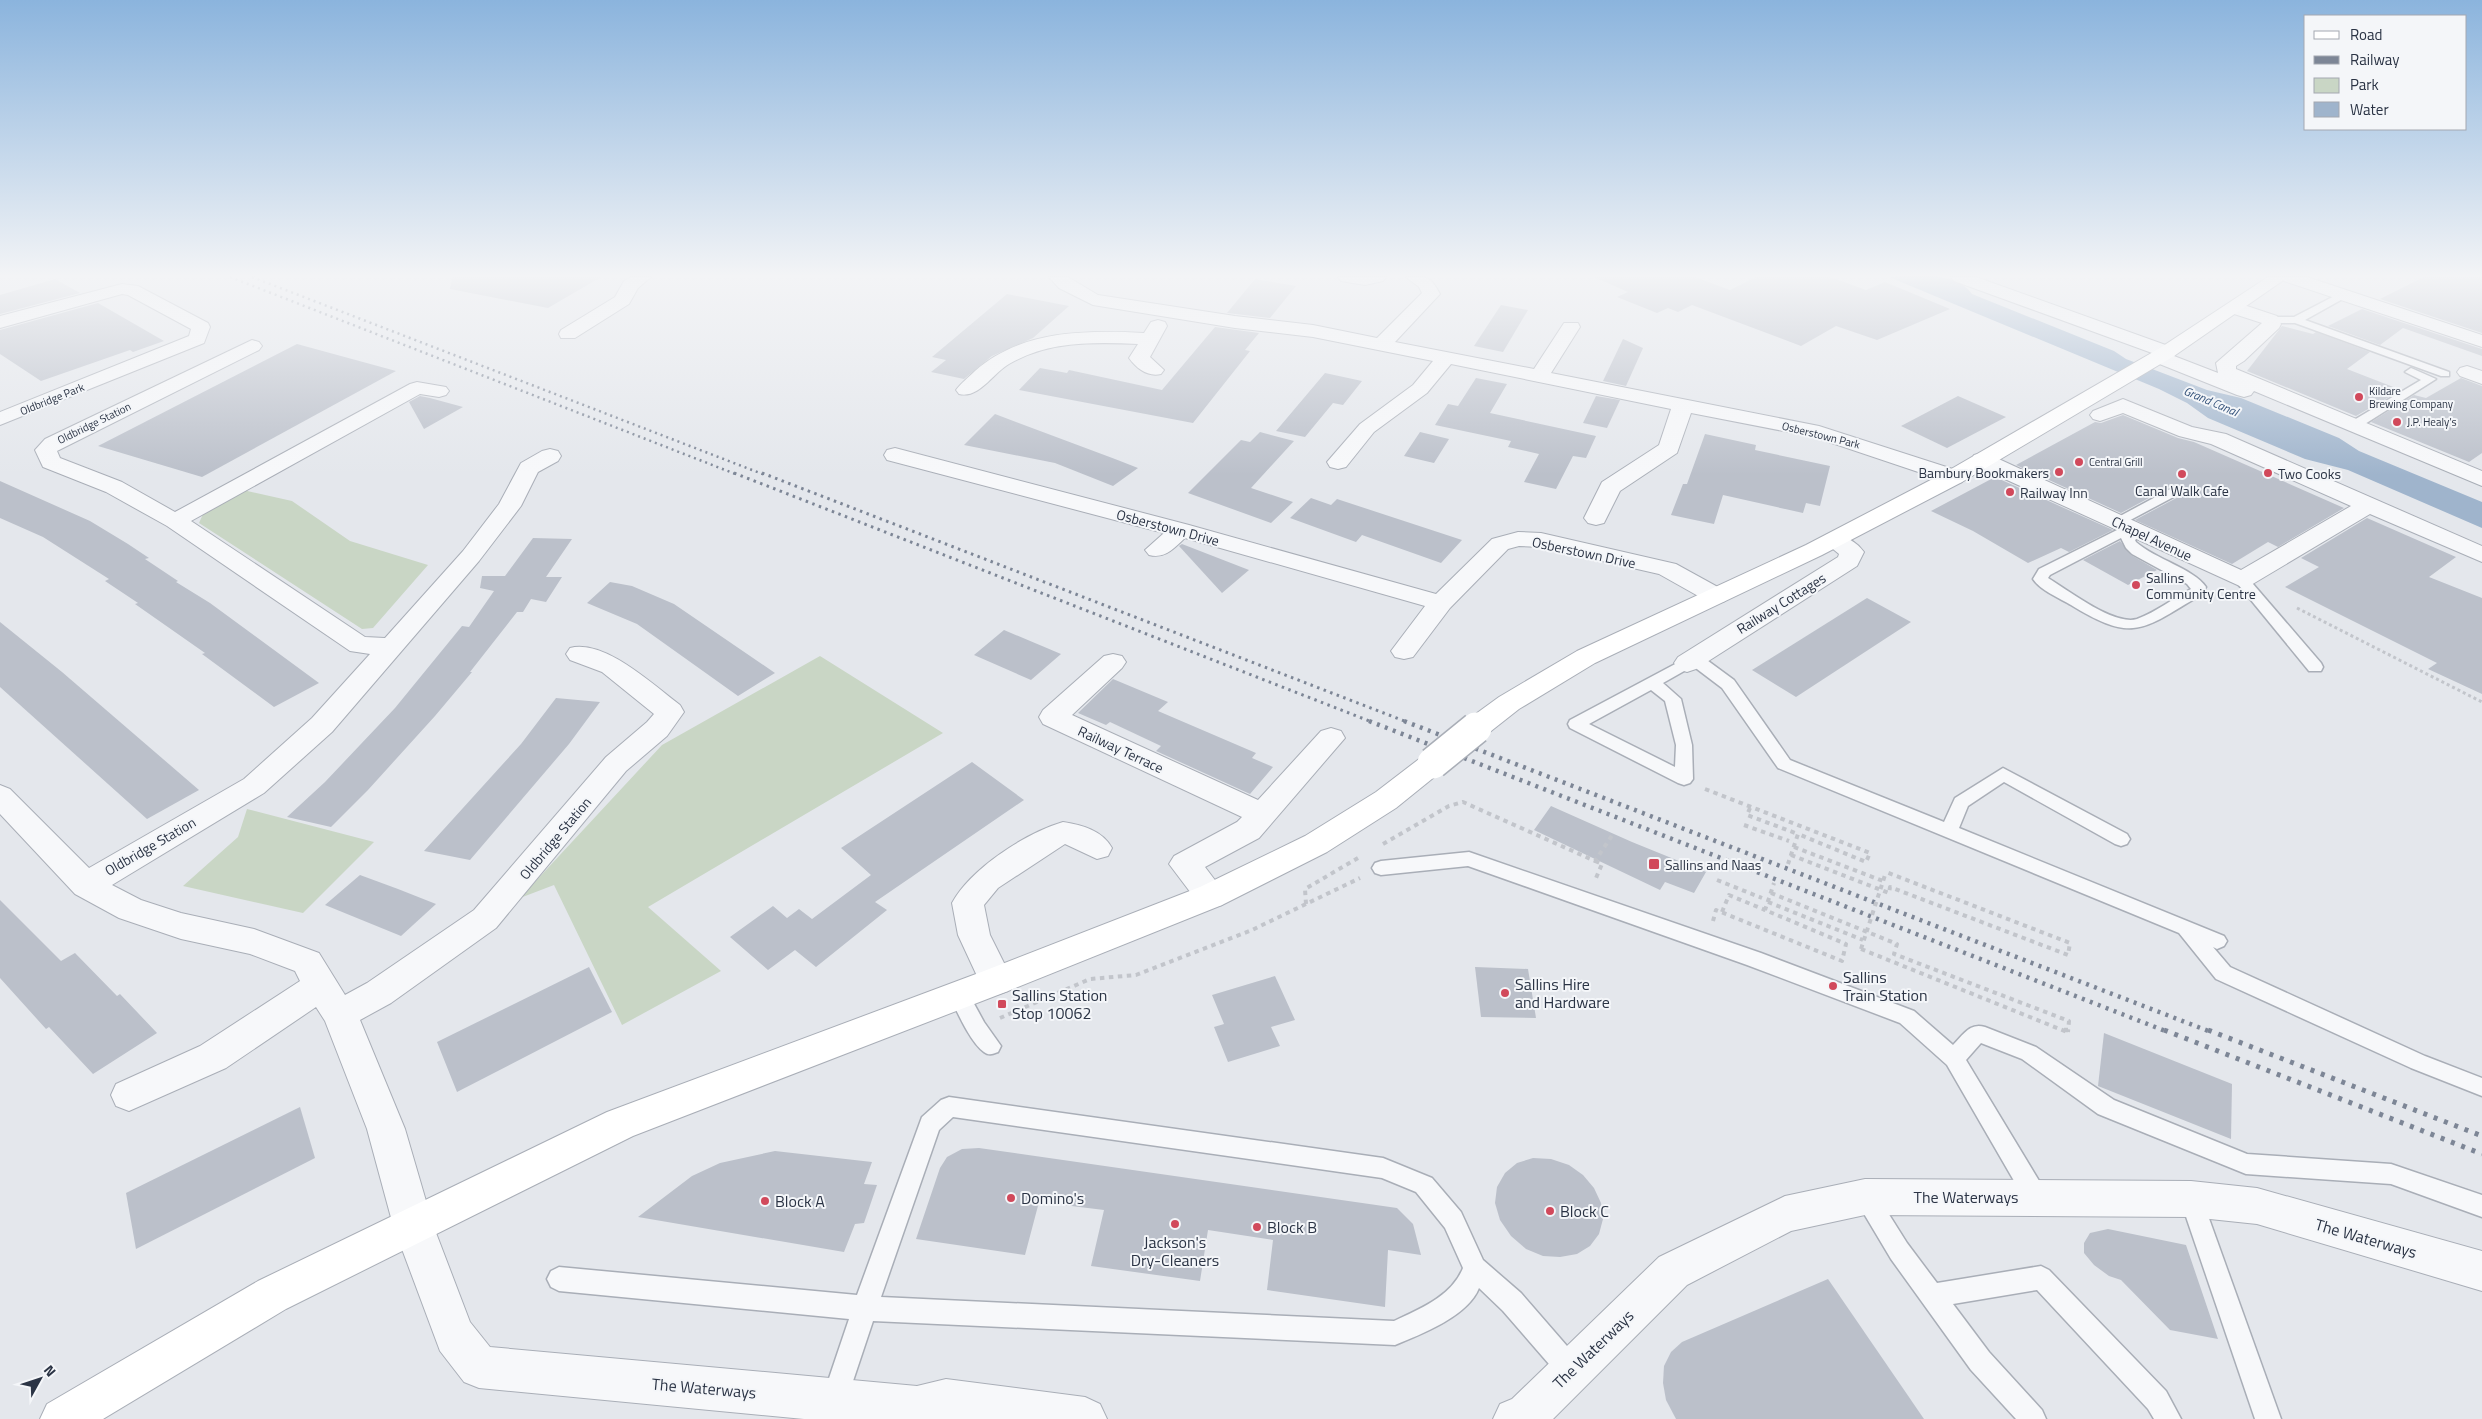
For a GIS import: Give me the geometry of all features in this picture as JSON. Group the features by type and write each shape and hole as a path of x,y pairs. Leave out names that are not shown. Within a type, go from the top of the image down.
{"street":[{"name":"Oldbridge Park","path":"0,419 187,343"},
{"path":"966,390 1000,362 1028,348 1052,343"},
{"path":"1148,343 1139,358 1154,370"},
{"name":"Osberstown Park","path":"1378,343 1819,432 1954,477"},
{"path":"1539,376 1559,343"},
{"path":"2125,343 2268,400 2298,404"},
{"path":"62,1419 272,1294 620,1124 996,981 1211,896 1279,864 1331,836 1386,800 1509,703 1586,657 1834,540 1954,477 2180,343"},
{"path":"2252,343 2237,357 2226,363 2226,371 2298,404 2482,479"},
{"name":"Oldbridge Station","path":"252,346 53,444 46,450 51,462 114,487 175,521 359,645 389,646"},
{"path":"1338,462 1367,428 1420,389 1447,356"},
{"path":"2115,383 2212,432 2218,439"},
{"path":"175,521 417,388 439,391"},
{"path":"1596,518 1610,488 1669,448 1683,405"},
{"path":"2100,415 2123,405 2186,432 2218,439 2482,555"},
{"name":"Osberstown Drive","path":"895,455 1180,530 1440,603"},
{"name":"Oldbridge Station","path":"86,884 254,786 322,725 389,646 471,556 504,513 529,468 550,456"},
{"name":"Chapel Avenue","path":"1982,460 2242,580"},
{"path":"2242,580 2340,524 2369,505"},
{"path":"1156,550 1180,530"},
{"name":"Osberstown Drive","path":"1404,650 1440,603 1500,544 1518,539 1541,540 1667,569 1716,596"},
{"name":"Railway Cottages","path":"1690,661 1848,561 1852,552 1834,540"},
{"name":"Oldbridge Station","path":"129,1095 330,1000 379,992 485,920 616,764 657,729 670,712 611,666 578,654"},
{"name":"Railway Terrace","path":"1113,662 1053,717 1262,814"},
{"path":"1211,896 1185,864 1248,830 1331,738"},
{"name":"Oldbridge Station","path":"0,796 86,884 130,909 181,926 254,942 307,962 330,1000 386,1129 414,1225"},
{"path":"996,981 974,935 968,903 987,880 1048,840 1063,833 1077,836 1097,848"},
{"name":"The Waterways","path":"1523,1418 1674,1271 1785,1214 1865,1197 2191,1199 2257,1206 2482,1271"},
{"name":"The Waterways","path":"414,1225 455,1336 479,1368 917,1408 946,1402 1085,1419"}],"lane":[{"path":"2360,343 2446,374"},
{"path":"2353,426 2430,379 2391,365"},
{"path":"2128,527 2128,544 2192,581 2199,587 2198,591 2136,624 2122,625 2079,603 2040,579 2044,572 2128,527 2176,490"},
{"path":"2242,580 2314,667"},
{"path":"1652,682 1672,699 1684,745 1684,779 1576,724 1652,682 1690,661 1728,684 1784,764 2217,941"},
{"path":"1949,831 1961,802 2003,774 2121,839"},
{"path":"1381,868 1469,859 1907,1017 1954,1059 2036,1197"},
{"path":"2184,928 2223,973 2418,1062 2480,1087"},
{"path":"959,995 978,1028 992,1046"},
{"path":"1954,1059 1978,1033 2029,1053 2106,1107 2246,1164 2391,1174 2482,1206"},
{"path":"835,1401 864,1308 930,1124 949,1106 1383,1168 1424,1185 1452,1220 1475,1268 1512,1302 1571,1371"},
{"path":"1865,1197 1899,1251 1980,1361 2033,1419"},
{"path":"2191,1199 2268,1419"},
{"path":"559,1279 864,1308 1395,1333 1436,1314 1467,1289 1475,1268"},
{"path":"1932,1296 2041,1278 2157,1400 2168,1419"}],"path":[{"path":"2295,607 2482,702"},
{"path":"1684,779 1750,808 1870,853 1866,862 1747,815 1750,808"},
{"path":"1744,825 1789,842"},
{"path":"1788,864 1798,834"},
{"path":"1794,847 1883,881"},
{"path":"1771,893 1897,944 1894,954 2069,1021 2068,1032 1861,949 1863,940 1883,881 1886,872 2070,943 2068,955 1890,888 1889,893 1791,855"},
{"path":"978,1028 1090,979 1106,976 1136,976 1252,930 1381,868"},
{"path":"1717,880 1762,898"},
{"path":"1765,910 1774,883"},
{"path":"1705,943 1716,910 1842,961 1846,944 1729,895 1722,912"},
{"path":"1768,902 1863,940"}],"green space":[{"path":"243,490 292,501 350,541 428,565 373,628 362,629 199,523 204,512"},
{"path":"820,656 943,733 648,907 721,971 622,1025 554,885 520,898 662,745"},
{"path":"247,809 374,842 303,913 183,886 238,837"}],"water":[{"name":"Grand Canal","path":"2049,343 2095,343 2114,351 2126,359 2207,390 2241,398 2339,438 2359,451 2482,502 2482,528 2348,470 2305,459 2208,418 2187,403 2159,389"}],"building":[{"path":"0,343 158,343 133,352 130,350 41,381 0,354"},
{"path":"948,343 1021,343 992,356 964,379 931,372 946,360 932,357"},
{"path":"1201,343 1251,343 1245,350 1250,351 1193,423 1019,390 1040,368 1067,373 1069,370 1162,390"},
{"path":"1476,343 1508,343 1503,352 1474,346"},
{"path":"1621,343 1632,343 1643,348 1626,386 1603,381"},
{"path":"1794,343 1806,343 1801,346"},
{"path":"2269,343 2346,343 2370,352 2347,369 2401,390 2356,416 2247,371"},
{"path":"2446,343 2465,343 2482,349 2482,356"},
{"path":"297,344 396,371 202,477 98,446"},
{"path":"1325,373 1362,381 1343,405 1333,403 1305,437 1276,431"},
{"path":"1476,378 1507,384 1490,413 1596,436 1586,458 1573,456 1556,489 1524,482 1539,454 1508,447 1511,441 1435,425 1448,404 1458,406"},
{"path":"2461,378 2482,386 2482,453 2469,462 2371,422 2414,395 2426,398"},
{"path":"420,396 463,407 424,429 409,402"},
{"path":"1596,396 1620,400 1607,428 1583,423"},
{"path":"1958,396 2006,417 1947,448 1901,426"},
{"path":"995,414 1138,468 1113,486 1055,463 964,445"},
{"path":"2123,415 2178,438 2194,442 2344,508 2278,547 2268,542 2232,564 2135,520 2182,495 2185,489 2181,485 2175,484 2121,513 2016,465 2095,422 2101,423"},
{"path":"1260,432 1294,441 1251,488 1293,502 1271,523 1188,493 1241,440 1250,442"},
{"path":"1420,432 1449,439 1434,463 1404,456"},
{"path":"1705,434 1756,445 1755,450 1830,466 1820,506 1806,503 1803,513 1723,495 1714,524 1671,515 1683,484 1687,484"},
{"path":"1995,477 2113,530 2069,552 2061,548 2028,563 1973,531 1931,511"},
{"path":"0,481 90,521 128,544 149,558 145,559 178,581 176,582 210,603 319,683 274,707 202,654 205,653 135,604 138,603 105,581 109,579 43,537 0,518"},
{"path":"1311,498 1331,505 1337,499 1462,540 1441,563 1362,535 1356,542 1290,518"},
{"path":"2367,518 2456,557 2429,577 2482,598 2482,694 2428,669 2437,663 2285,587 2319,567 2301,558"},
{"path":"533,538 572,539 546,577 562,577 546,602 531,599 523,612 517,612 470,672 472,672 435,716 368,790 331,827 287,817 325,782 395,708 462,626 469,627 494,591 480,588 482,576 505,576"},
{"path":"2120,541 2131,555 2157,570 2128,585 2083,560"},
{"path":"1182,544 1249,570 1222,593 1179,546"},
{"path":"610,582 632,586 674,604 775,673 738,696 637,624 587,603"},
{"path":"1867,598 1911,622 1796,697 1752,670"},
{"path":"0,622 62,672 199,790 147,819 0,687"},
{"path":"1004,630 1061,654 1031,680 974,655"},
{"path":"1113,679 1168,702 1158,711 1256,753 1252,758 1273,767 1250,794 1156,751 1161,746 1110,722 1106,725 1078,713"},
{"path":"556,698 600,702 569,744 470,860 424,851 521,744"},
{"path":"972,762 1024,800 875,902 887,910 816,967 795,950 768,970 730,937 773,906 787,918 799,909 812,919 871,875 841,848"},
{"path":"1551,806 1706,872 1694,893 1665,882 1660,890 1534,830"},
{"path":"360,875 436,904 401,936 325,905"},
{"path":"0,900 61,961 75,953 117,996 120,994 157,1033 93,1074 49,1027 46,1029 0,978"},
{"path":"589,967 612,1012 457,1092 437,1042"},
{"name":"Sallins Hire and Hardware","path":"1475,967 1528,969 1536,1018 1481,1017"},
{"path":"1275,976 1295,1020 1271,1027 1280,1046 1228,1062 1214,1027 1224,1024 1212,995"},
{"path":"2104,1033 2232,1084 2231,1139 2098,1086"},
{"path":"300,1107 315,1158 136,1249 126,1193"},
{"name":"Block B","path":"979,1148 1397,1208 1413,1224 1421,1255 1388,1250 1385,1307 1267,1290 1273,1240 1208,1230 1200,1281 1091,1266 1104,1210 1039,1202 1025,1255 916,1239 940,1168 947,1157 962,1149"},
{"name":"Block A","path":"775,1151 872,1162 864,1184 877,1185 864,1223 855,1224 844,1252 638,1217 692,1176 720,1163"},
{"name":"Block C","path":"1533,1158 1551,1159 1569,1165 1583,1175 1594,1188 1601,1203 1603,1219 1599,1234 1590,1246 1577,1254 1560,1257 1543,1256 1526,1249 1511,1236 1500,1220 1495,1203 1497,1187 1505,1173 1517,1163"},
{"path":"2108,1229 2186,1245 2218,1339 2170,1330 2121,1280 2109,1276 2094,1265 2084,1253 2084,1243 2090,1233"},
{"path":"1828,1279 1924,1419 1676,1419 1666,1400 1663,1383 1664,1366 1671,1352 1682,1342"}],"railway":[{"path":"400,343 738,475"},
{"path":"424,343 765,475"},
{"path":"734,473 1372,722"},
{"path":"762,473 1407,722"},
{"path":"1369,721 2168,1032"},
{"path":"1404,721 2211,1032"},
{"path":"2164,1030 2482,1154"},
{"path":"2208,1030 2482,1136"}],"place":[{"name":"Kildare Brewing Company","path":"2359,397"},
{"name":"J.P. Healy’s","path":"2397,422"},
{"name":"Central Grill","path":"2079,462"},
{"name":"Bambury Bookmakers","path":"2059,472"},
{"name":"Two Cooks","path":"2268,473"},
{"name":"Canal Walk Cafe","path":"2182,474"},
{"name":"Railway Inn","path":"2010,492"},
{"name":"Sallins Community Centre","path":"2136,585"},
{"name":"Sallins and Naas","path":"1654,864"},
{"name":"Sallins Train Station","path":"1833,986"},
{"name":"Sallins Hire and Hardware","path":"1505,993"},
{"name":"Sallins Station Stop 10062","path":"1002,1004"},
{"name":"Domino's","path":"1011,1198"},
{"name":"Block A","path":"765,1201"},
{"name":"Block C","path":"1550,1211"},
{"name":"Jackson's Dry-Cleaners","path":"1175,1224"},
{"name":"Block B","path":"1257,1227"}]}
